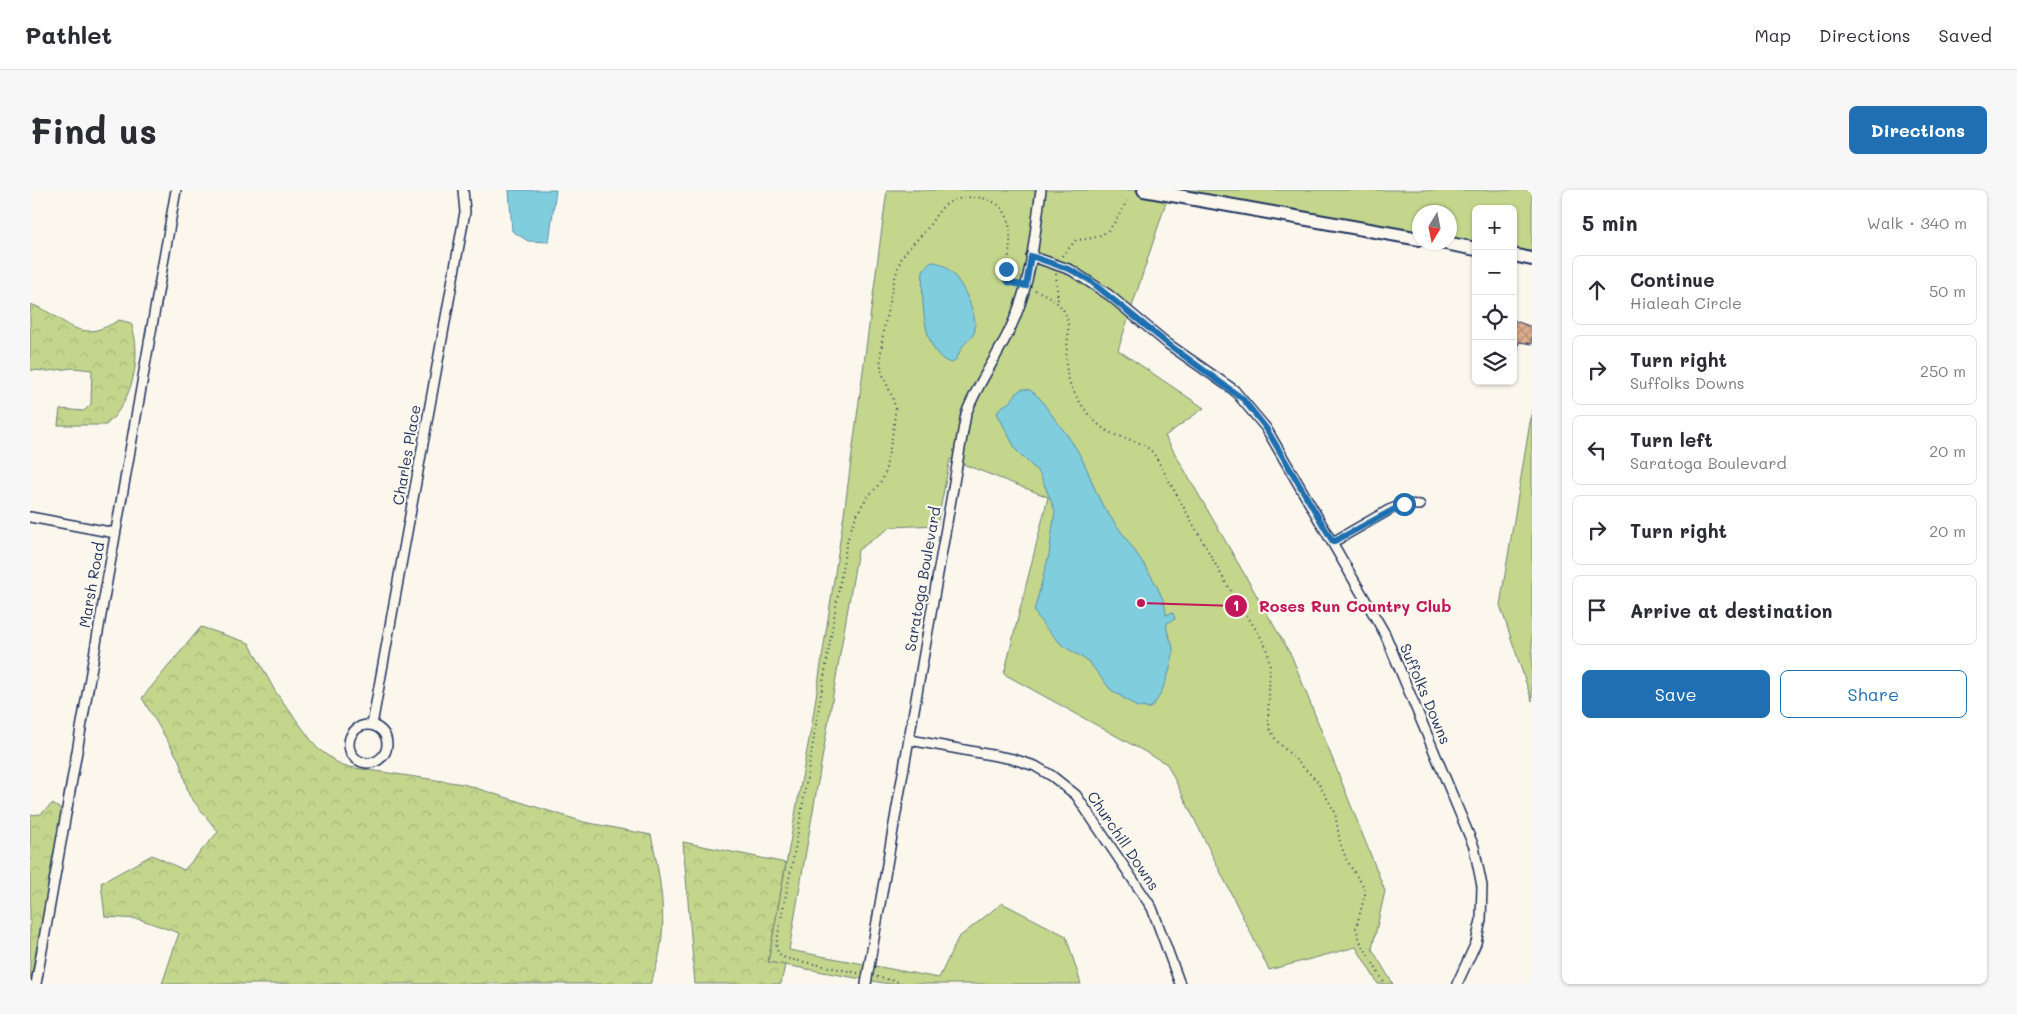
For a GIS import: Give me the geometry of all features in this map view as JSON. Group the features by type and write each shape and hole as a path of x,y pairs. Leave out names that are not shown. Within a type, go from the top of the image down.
{"street":[{"name":"Marsh Road","path":"36,984 176,190"},
{"name":"Charles Place","path":"372,726 465,212 463,190"},
{"name":"Saratoga Boulevard","path":"867,980 966,414 978,383 1006,338 1026,286 1042,190"},
{"path":"1144,190 1412,238"},
{"path":"1457,245 1472,248"},
{"name":"Suffolks Downs","path":"1031,256 1089,280 1168,344 1243,399 1266,428 1333,542 1385,634 1477,856 1482,886 1481,920 1476,942 1457,984"},
{"path":"1517,257 1532,259"},
{"path":"1333,542 1389,510 1404,504 1420,505"},
{"path":"30,517 115,533"},
{"path":"372,726 383,732 388,745 378,761 365,764 354,758 349,747 349,740 351,735 360,727 372,726"},
{"name":"Churchill Downs","path":"910,740 1013,759 1035,766 1052,776 1076,795 1152,908 1180,984"}],"path":[{"path":"906,984 867,980 785,958 778,953 776,945 796,844 846,546 857,514 865,500 882,482 885,474 895,414 894,402 882,373 880,359 892,288 901,259 926,230 939,211 947,203 960,198 971,197 992,201 1003,209 1010,227 1005,278 1008,282 1026,286 1058,302"},
{"path":"1127,201 1111,229 1096,238 1076,240 1056,265 1058,302 1069,322 1067,376 1073,390 1087,411 1106,430 1147,446 1154,454 1227,586 1268,651 1270,667 1267,704 1270,729 1276,740 1320,786 1334,812 1340,843 1347,860 1364,886 1365,894 1356,928 1360,941 1385,984"}],"green space":[{"path":"887,190 1170,190 1118,350 1204,408 1165,436 1292,657 1385,891 1372,949 1393,984 1378,984 1356,947 1269,970 1167,764 1004,674 1048,497 950,459 937,525 891,527 858,550 789,950 939,978 958,938 1002,903 1066,936 1081,984 889,984 768,962 812,723 844,514"},
{"path":"1183,190 1532,190 1532,252 1517,249 1517,205 1472,205 1472,241 1457,238 1457,205 1412,205 1412,231"},
{"path":"30,304 82,330 92,331 104,328 119,320 131,323 136,349 133,377 123,404 106,425 58,425 60,409 84,411 91,404 92,370 73,368 48,371 30,370"},
{"path":"1532,410 1532,701 1500,605"},
{"path":"201,627 249,643 275,691 317,748 342,766 463,784 584,822 651,835 661,891 662,929 661,948 650,984 162,984 179,933 139,919 105,917 101,883 152,855 184,870 218,832 189,795 179,760 142,698"},
{"path":"52,804 61,809 61,825 30,984 30,815 41,814"},
{"path":"683,842 786,863 768,962 785,965 781,984 695,984"}],"water":[{"path":"509,190 556,190 549,242 528,241 512,231"},
{"path":"932,262 948,269 956,277 968,299 975,320 973,335 962,347 957,358 952,363 942,359 935,350 925,324 922,294 923,271"},
{"path":"1022,389 1030,390 1039,397 1077,449 1103,506 1151,575 1159,590 1166,615 1173,613 1175,619 1167,623 1167,627 1173,646 1173,656 1166,682 1158,698 1150,708 1137,707 1110,689 1089,662 1062,645 1044,626 1034,611 1049,555 1055,511 1040,474 1016,450 997,413 1000,408"}],"building":[{"path":"1517,321 1532,327 1532,344 1519,342 1518,349"}],"place":[{"name":"Roses Run Country Club","path":"1141,603"}],"route":[{"path":"1006,269 1005,278 1008,282 1026,286 1031,256 1071,270 1089,280 1168,344 1234,390 1266,428 1333,542 1389,510 1404,504"}]}
